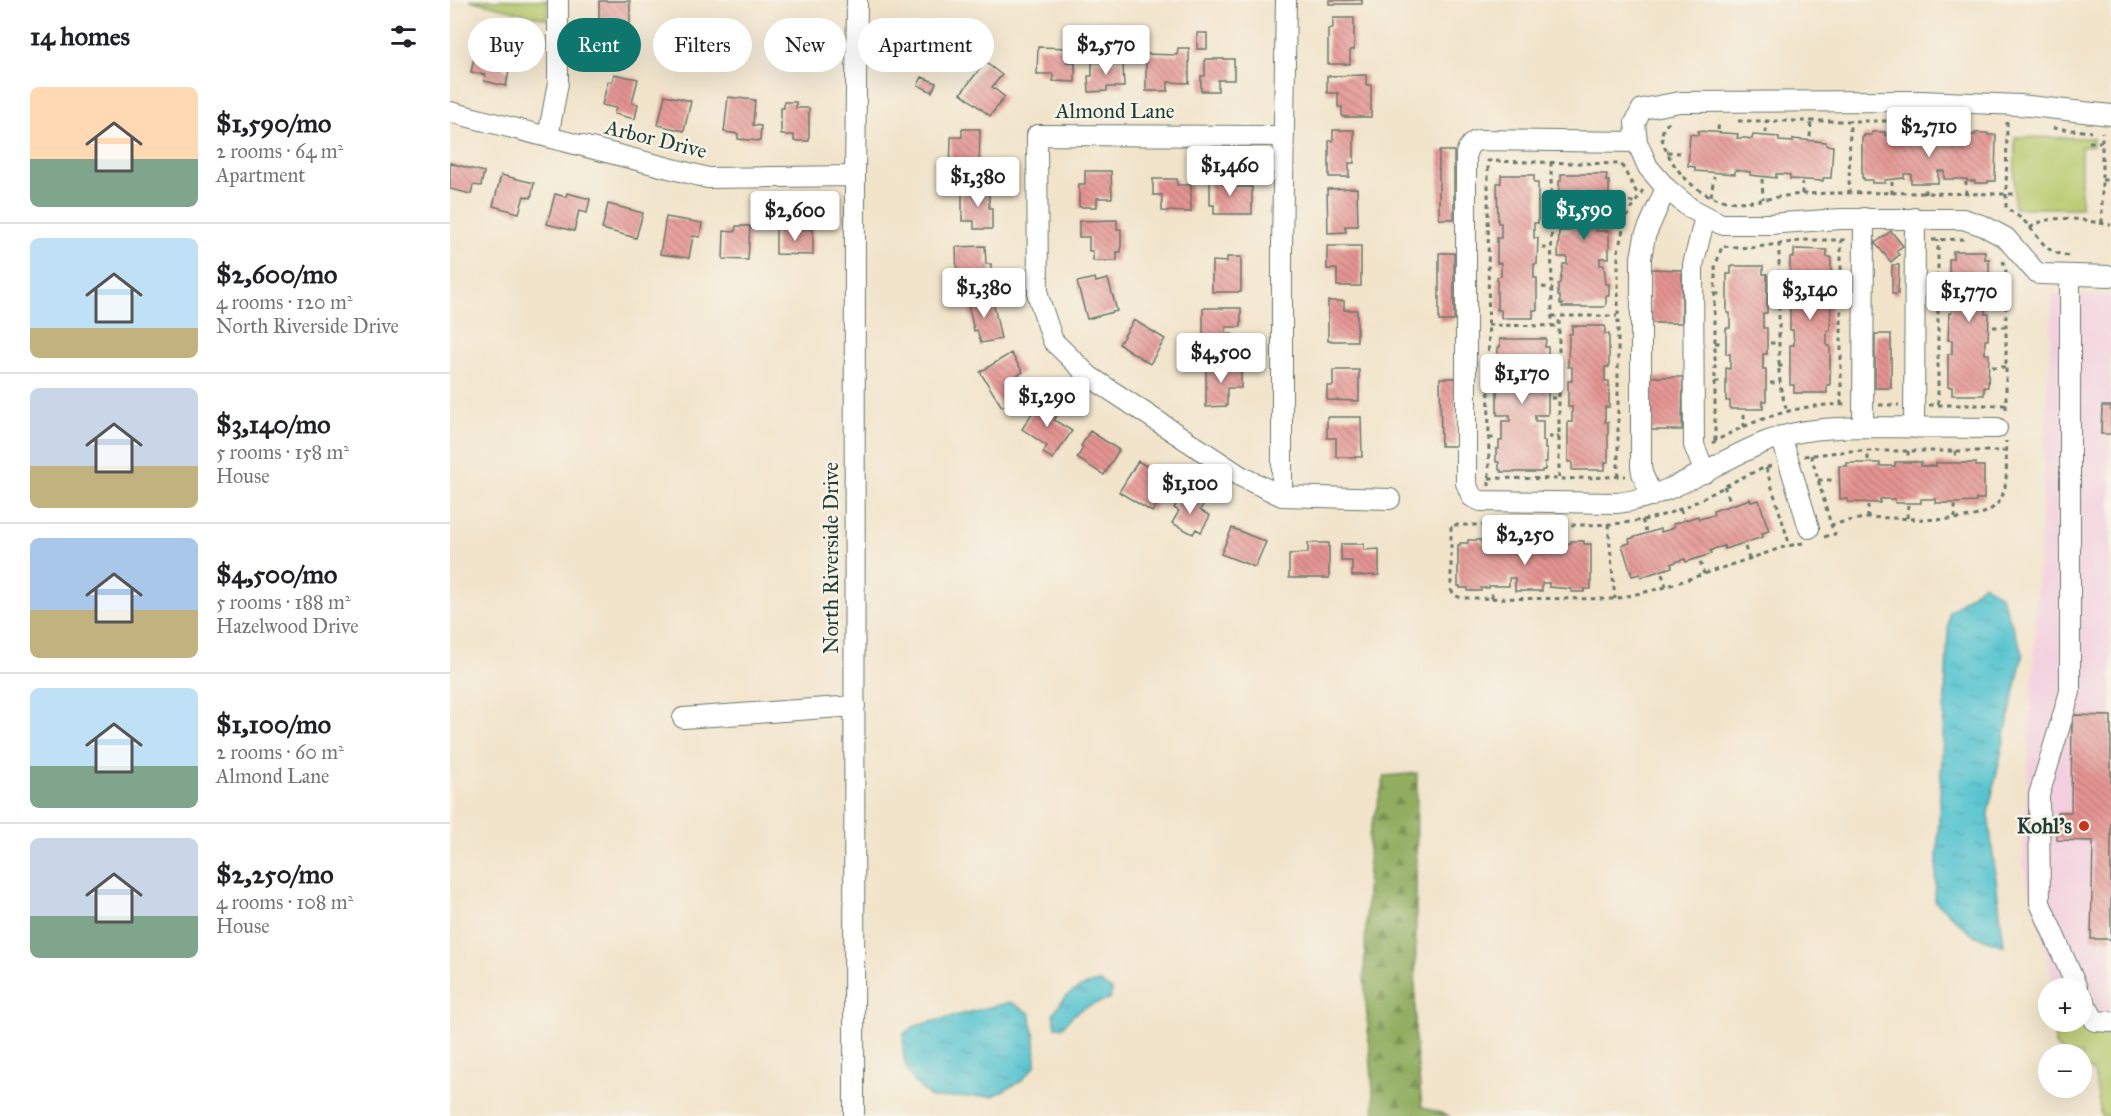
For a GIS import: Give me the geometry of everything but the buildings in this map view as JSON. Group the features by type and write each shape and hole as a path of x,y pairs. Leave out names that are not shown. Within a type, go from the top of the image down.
{"street":[{"path":"548,137 558,83 558,0"},
{"name":"North Riverside Drive","path":"854,1116 857,0"},
{"path":"1282,496 1286,0"},
{"path":"2107,123 2020,105 1921,101 1680,102 1642,109 1635,123 1637,142 1648,167 1690,208 1705,218 1729,225 1864,219 1954,219 1976,223 2006,238 2039,274 2111,276"},
{"name":"Arbor Drive","path":"450,112 708,178 855,176"},
{"name":"Almond Lane","path":"1284,136 1037,135 1038,296 1053,341 1089,376 1242,477 1282,496 1390,499"},
{"path":"1637,142 1479,141 1471,144 1467,151 1466,483 1474,500 1617,503 1652,495 1705,473 1781,436 1824,428 1997,428"},
{"path":"1652,495 1641,466 1641,258 1661,182"},
{"path":"1705,218 1693,265 1694,445 1705,473"},
{"path":"1863,427 1864,219"},
{"path":"1914,428 1915,219"},
{"path":"2070,276 2070,692 2039,795 2040,903 2073,978"},
{"path":"1781,436 1809,537"},
{"path":"683,718 855,706"},
{"path":"2092,1016 2095,1021 2111,1022"}],"path":[{"path":"1673,120 1664,126 1662,132 1667,152 1683,177 1712,196 1734,201 1802,194 2018,194"},
{"path":"1718,130 1720,121"},
{"path":"1732,121 1974,121"},
{"path":"1766,121 1766,133"},
{"path":"1810,137 1811,121"},
{"path":"1849,194 1850,121"},
{"path":"1894,121 1894,132"},
{"path":"1924,121 1924,129"},
{"path":"1964,121 1964,133"},
{"path":"2002,122 2007,122 2006,208 2030,228 2055,254 2081,257"},
{"path":"2102,223 2102,142 2107,123"},
{"path":"2090,142 2102,142"},
{"path":"1667,152 1680,153"},
{"path":"1488,501 1488,161 1621,164 1638,195"},
{"path":"1551,162 1552,326"},
{"path":"1850,169 1855,170"},
{"path":"1712,196 1714,176"},
{"path":"1762,179 1763,199"},
{"path":"2102,180 2111,180"},
{"path":"1618,477 1617,275 1619,243 1625,220 1638,195 1661,182"},
{"path":"1802,182 1802,194"},
{"path":"1892,182 1892,194"},
{"path":"1966,182 1966,194"},
{"path":"1925,186 1925,194"},
{"path":"1488,199 1495,199"},
{"path":"1543,200 1560,202"},
{"path":"1611,201 1634,202"},
{"path":"2030,228 2040,221 2059,218 2111,225"},
{"path":"1715,441 1715,268 1722,246 1750,248 1816,240 1864,240"},
{"path":"1841,240 1841,405"},
{"path":"1938,240 1938,404"},
{"path":"1551,241 1557,241"},
{"path":"1612,243 1619,243"},
{"path":"1779,243 1778,366 1787,412"},
{"path":"1488,247 1495,247"},
{"path":"1542,248 1551,248"},
{"path":"1551,272 1559,272"},
{"path":"1612,275 1617,275"},
{"path":"1779,279 1787,279"},
{"path":"1834,279 1841,279"},
{"path":"1938,279 1944,279"},
{"path":"1992,279 2006,279"},
{"path":"1542,288 1552,288"},
{"path":"1488,289 1495,289"},
{"path":"1715,294 1724,294"},
{"path":"1770,295 1779,295"},
{"path":"1552,316 1617,316"},
{"path":"1559,316 1559,478"},
{"path":"1779,318 1786,318"},
{"path":"1833,319 1841,319"},
{"path":"1488,325 1559,326"},
{"path":"1938,326 1944,326"},
{"path":"1992,327 2006,327"},
{"path":"1715,343 1724,343"},
{"path":"1770,343 1778,343"},
{"path":"1612,351 1617,351"},
{"path":"1559,353 1566,353"},
{"path":"1488,364 1498,364"},
{"path":"1778,366 1787,366"},
{"path":"1549,367 1559,367"},
{"path":"1834,367 1841,367"},
{"path":"1938,367 1944,367"},
{"path":"1992,367 2006,367"},
{"path":"1715,382 1724,382"},
{"path":"1770,383 1780,383"},
{"path":"1611,391 1617,391"},
{"path":"1559,392 1566,392"},
{"path":"1551,398 1559,398"},
{"path":"1488,399 1495,399"},
{"path":"1813,401 1813,407"},
{"path":"1863,405 2006,405"},
{"path":"1744,414 1744,427"},
{"path":"1548,437 1566,439"},
{"path":"1489,438 1498,438"},
{"path":"1612,440 1618,440"},
{"path":"1789,461 1817,454 1868,450 2006,451"},
{"path":"1868,450 1868,460"},
{"path":"1908,451 1908,459"},
{"path":"1955,451 1956,459"},
{"path":"1766,467 1790,546"},
{"path":"1489,478 1643,476"},
{"path":"1818,480 1834,480"},
{"path":"1724,486 1731,503"},
{"path":"1868,505 1868,518"},
{"path":"1907,518 1908,505"},
{"path":"1955,505 1955,518"},
{"path":"1680,509 1684,518"},
{"path":"1642,520 1646,531"},
{"path":"1608,524 1615,599"},
{"path":"1451,525 1450,587 1452,592 1461,598 1615,599 1634,596 1704,574 1790,546 1809,537 1835,534 1831,525"},
{"path":"1489,525 1489,538"},
{"path":"1530,525 1530,537"},
{"path":"1563,525 1563,538"},
{"path":"1745,547 1749,559"},
{"path":"1700,562 1704,574"},
{"path":"1662,574 1666,586"},
{"path":"1492,590 1492,598"},
{"path":"1562,591 1562,598"},
{"path":"1532,593 1532,598"}],"shaded area":[{"path":"2053,294 2111,296 2111,1032 2092,1022 2092,978 2052,978 2023,864"}],"green space":[{"path":"470,0 547,0 547,19"},
{"path":"2015,137 2093,138 2093,146 2081,147 2081,208 2014,208"},
{"path":"1417,773 1415,1038 1422,1107 1450,1116 1375,1116 1364,979 1369,835 1385,776"},
{"path":"2092,1028 2111,1038 2111,1116 2101,1116 2092,1072 2092,1044 2055,1044 2054,1032 2092,1032"}],"water":[{"path":"1984,584 2001,596 2023,653 1988,813 2004,946 1973,935 1935,901 1949,612"},
{"path":"1099,982 1112,990 1110,999 1083,1009 1072,1016 1062,1028 1056,1027 1053,1014 1062,1001 1072,992"},
{"path":"1010,1002 1030,1013 1035,1038 1036,1065 1020,1082 993,1096 932,1098 911,1078 905,1063 904,1034 915,1026"}],"place":[{"name":"Kohl's","path":"2084,826"}]}
